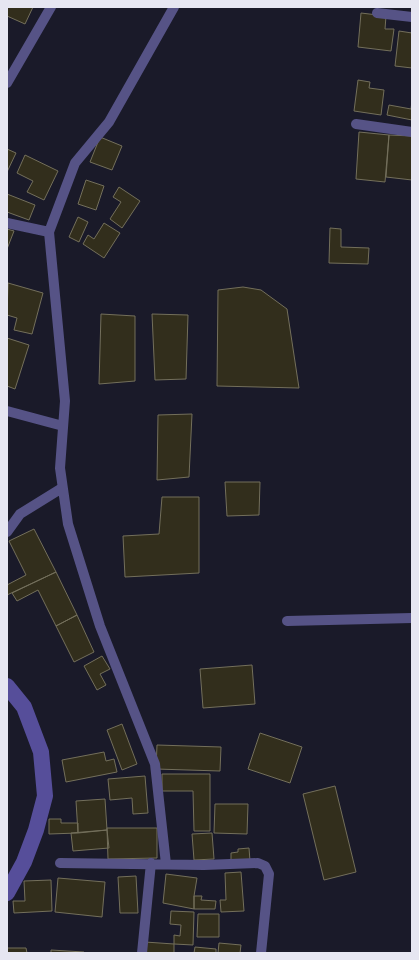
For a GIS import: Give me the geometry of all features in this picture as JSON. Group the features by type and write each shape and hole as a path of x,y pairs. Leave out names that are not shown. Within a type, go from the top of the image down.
{"street":[{"path":"7,82 51,7"},
{"path":"166,864 155,764 100,626 68,524 60,468 65,401 49,232 75,163 109,122 174,7"},
{"path":"377,13 412,17"},
{"path":"356,124 412,132"},
{"path":"7,223 49,232"},
{"path":"7,411 63,426"},
{"path":"7,532 20,514 62,488"},
{"path":"287,621 412,618"},
{"path":"60,862 79,864 151,863 204,865 258,863 265,866 269,874 261,953"},
{"path":"142,953 151,863"}],"building":[{"path":"7,7 33,7 25,24 7,16"},
{"path":"361,13 386,16 385,29 394,29 391,51 358,47"},
{"path":"399,31 412,33 412,68 395,66"},
{"path":"358,80 370,82 369,88 384,90 381,115 354,111"},
{"path":"412,101 412,120 387,115 389,105 411,109"},
{"path":"359,132 389,135 385,182 356,179"},
{"path":"389,135 412,136 412,180 386,177"},
{"path":"100,137 122,146 112,170 90,162"},
{"path":"7,149 16,153 7,172"},
{"path":"25,155 58,171 44,200 27,192 33,181 17,173"},
{"path":"86,180 104,186 96,210 78,204"},
{"path":"119,187 140,201 122,228 110,219 121,202 113,197"},
{"path":"7,194 35,205 29,220 7,212"},
{"path":"78,217 88,222 79,242 69,237"},
{"path":"104,223 120,233 104,258 83,244 88,235 94,239"},
{"path":"330,228 341,229 341,247 369,248 368,264 329,263"},
{"path":"7,229 14,231 7,249"},
{"path":"8,283 43,293 32,334 14,330 17,318 7,315"},
{"path":"243,287 261,290 287,309 299,388 217,386 218,290"},
{"path":"101,314 135,316 135,381 99,384"},
{"path":"152,314 188,315 186,379 155,380"},
{"path":"7,338 29,345 15,389 7,386"},
{"path":"192,414 189,477 157,480 158,415"},
{"path":"225,482 260,482 259,515 227,516"},
{"path":"162,497 199,497 199,573 125,577 123,536 159,534"},
{"path":"34,529 56,572 7,595 7,585 26,575 9,541"},
{"path":"56,572 77,615 56,626 38,590 17,601 12,593"},
{"path":"77,615 94,652 74,662 56,626"},
{"path":"102,656 110,669 100,674 106,685 97,690 84,666"},
{"path":"252,665 255,704 203,708 200,669"},
{"path":"122,724 137,764 122,770 107,730"},
{"path":"260,733 302,747 290,783 248,769"},
{"path":"157,745 221,747 220,771 156,769"},
{"path":"104,752 106,761 114,759 117,772 66,782 62,760"},
{"path":"162,774 210,774 210,831 194,831 193,791 162,791"},
{"path":"145,776 148,813 133,814 132,798 110,800 108,779"},
{"path":"335,786 356,872 324,880 303,794"},
{"path":"105,799 107,830 78,833 76,801"},
{"path":"215,804 248,804 247,834 214,833"},
{"path":"49,819 61,819 61,823 78,823 78,833 49,834"},
{"path":"107,828 157,828 157,858 108,859"},
{"path":"107,830 109,848 73,851 71,833"},
{"path":"212,833 214,859 194,860 192,834"},
{"path":"249,848 250,861 231,862 231,853 238,852 238,849"},
{"path":"241,872 244,911 221,912 220,900 226,900 225,873"},
{"path":"166,874 197,878 194,896 194,909 163,903"},
{"path":"136,876 138,913 120,913 118,877"},
{"path":"58,878 105,882 102,917 55,912"},
{"path":"51,880 52,911 14,913 13,901 25,901 24,881"},
{"path":"194,896 202,896 201,900 216,901 215,909 194,909"},
{"path":"171,911 194,912 193,945 174,944 174,935 180,936 181,925 170,924"},
{"path":"198,914 219,914 219,937 197,937"},
{"path":"145,942 174,944 174,953 144,953"},
{"path":"219,943 241,945 240,953 218,953"},
{"path":"195,947 216,949 216,953 194,953"},
{"path":"7,948 26,948 27,953 7,953"},
{"path":"51,950 84,952 84,953 51,953"}],"waterway":[{"path":"7,686 24,707 41,752 45,796 36,830 24,862 7,893"}]}
